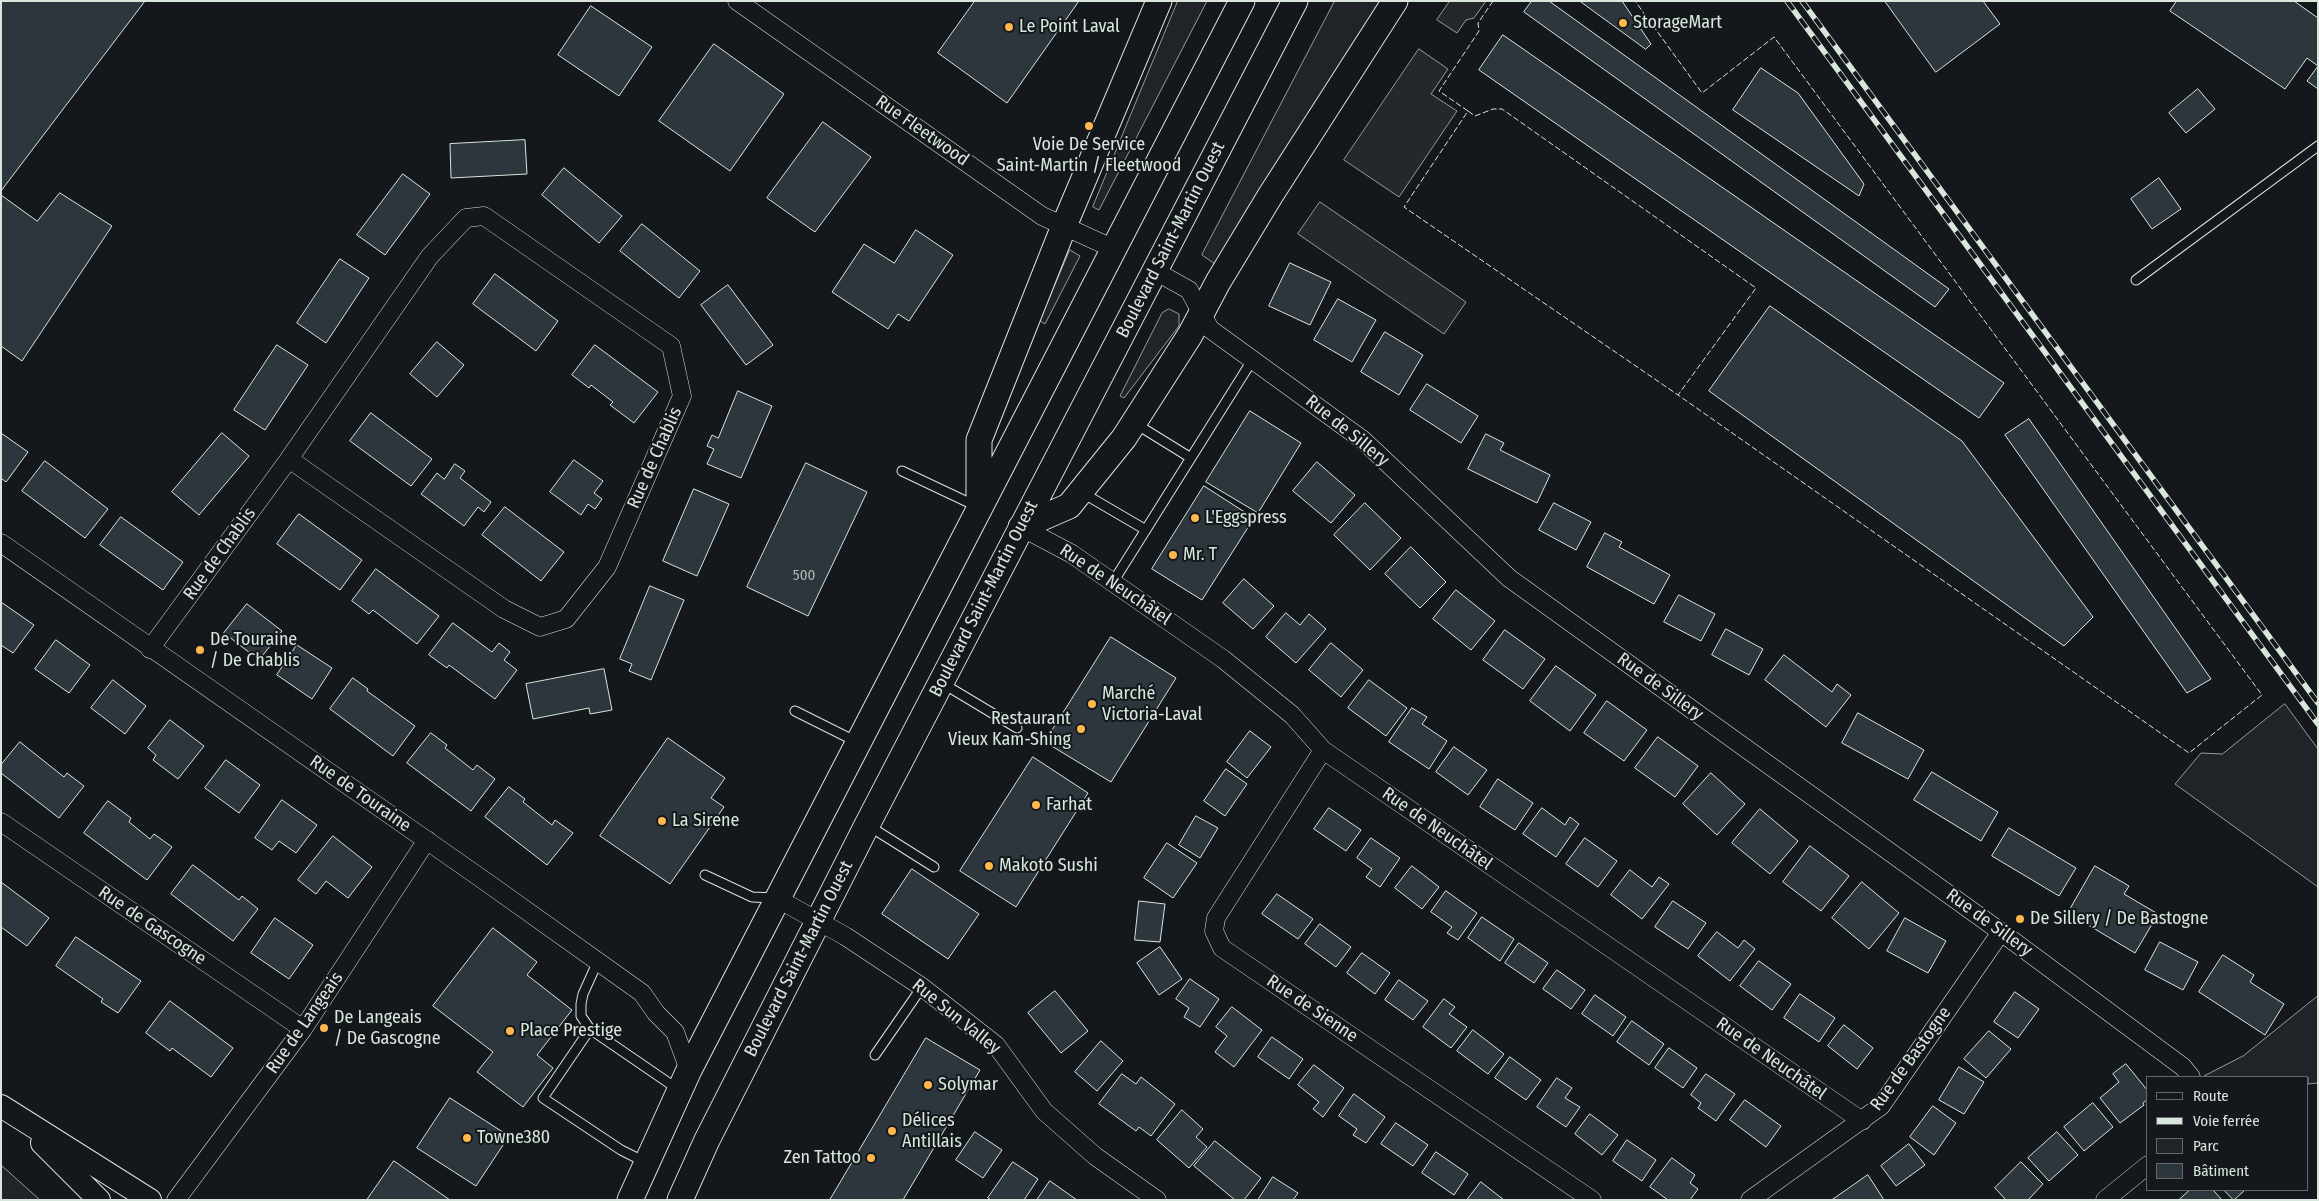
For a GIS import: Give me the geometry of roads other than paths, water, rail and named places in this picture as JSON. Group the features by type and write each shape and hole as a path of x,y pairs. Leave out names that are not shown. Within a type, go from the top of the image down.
{"main road":[{"path":"980,507 979,440 1064,226 1158,1"},
{"path":"630,1200 684,1080 857,742 1242,1"},
{"name":"Boulevard Saint-Martin Ouest","path":"680,1200 711,1132 867,825 1295,1"},
{"path":"1021,527 1068,506 1106,462 1134,422 1202,313 1218,282 1270,196 1396,1"}],"street":[{"name":"Rue Fleetwood","path":"737,1 1042,216 1114,249"},
{"name":"Rue de Chablis","path":"150,649 289,459 430,256 466,218 484,216 671,346 682,396 607,567 566,619 557,622 540,627 504,609 289,459"},
{"name":"Rue de Sillery","path":"1155,271 1189,290 1210,329 1363,440 1509,578 2001,932 2183,1067 2190,1076"},
{"name":"Rue de Neuchâtel","path":"1021,527 1053,543 1113,582 1258,687 1292,715 1323,750 1862,1122"},
{"name":"Rue de Touraine","path":"1,543 150,649 427,840 642,993 656,1013 675,1032 684,1080"},
{"name":"Rue de Sienne","path":"1323,750 1216,918 1214,931 1222,948 1592,1200"},
{"name":"Rue de Gascogne","path":"1,822 303,1029"},
{"name":"Rue de Langeais","path":"176,1200 303,1029 427,840"},
{"name":"Rue Sun Valley","path":"778,899 818,921 922,987 996,1045 1044,1111 1095,1156 1157,1200"},
{"name":"Rue de Bastogne","path":"1750,1200 1862,1122 1881,1106 2001,932"},
{"path":"7,1110 99,1200"},
{"path":"7,1110 150,1200"},
{"path":"2105,1200 2146,1167"}],"lane":[{"path":"2136,280 2318,146"},
{"path":"1113,582 1253,359"},
{"path":"1134,422 1191,458"},
{"path":"902,471 980,507"},
{"path":"1081,492 1146,530"},
{"path":"941,682 1017,728"},
{"path":"795,711 857,742"},
{"path":"867,825 934,867"},
{"path":"705,875 752,897 778,899"},
{"path":"598,961 583,994 581,1004 581,1016 590,1029 684,1080"},
{"path":"875,1056 922,987"},
{"path":"590,1029 543,1098 621,1150 646,1163"}],"railway":[{"path":"1787,1 2318,724"},
{"path":"1802,1 2318,703"}],"place":[{"name":"StorageMart","path":"1623,23"},
{"name":"Le Point Laval","path":"1009,27"},
{"name":"Voie De Service Saint-Martin / Fleetwood","path":"1089,126"},
{"name":"L'Eggspress","path":"1195,518"},
{"name":"Mr. T","path":"1173,555"},
{"name":"De Touraine / De Chablis","path":"200,650"},
{"name":"Marché Victoria-Laval","path":"1092,704"},
{"name":"Restaurant Vieux Kam-Shing","path":"1081,729"},
{"name":"Farhat","path":"1036,805"},
{"name":"La Sirene","path":"662,821"},
{"name":"Makoto Sushi","path":"989,866"},
{"name":"De Sillery / De Bastogne","path":"2020,919"},
{"name":"De Langeais / De Gascogne","path":"324,1028"},
{"name":"Place Prestige","path":"510,1031"},
{"name":"Solymar","path":"928,1085"},
{"name":"Délices Antillais","path":"892,1131"},
{"name":"Towne380","path":"467,1138"},
{"name":"Zen Tattoo","path":"871,1158"}]}
